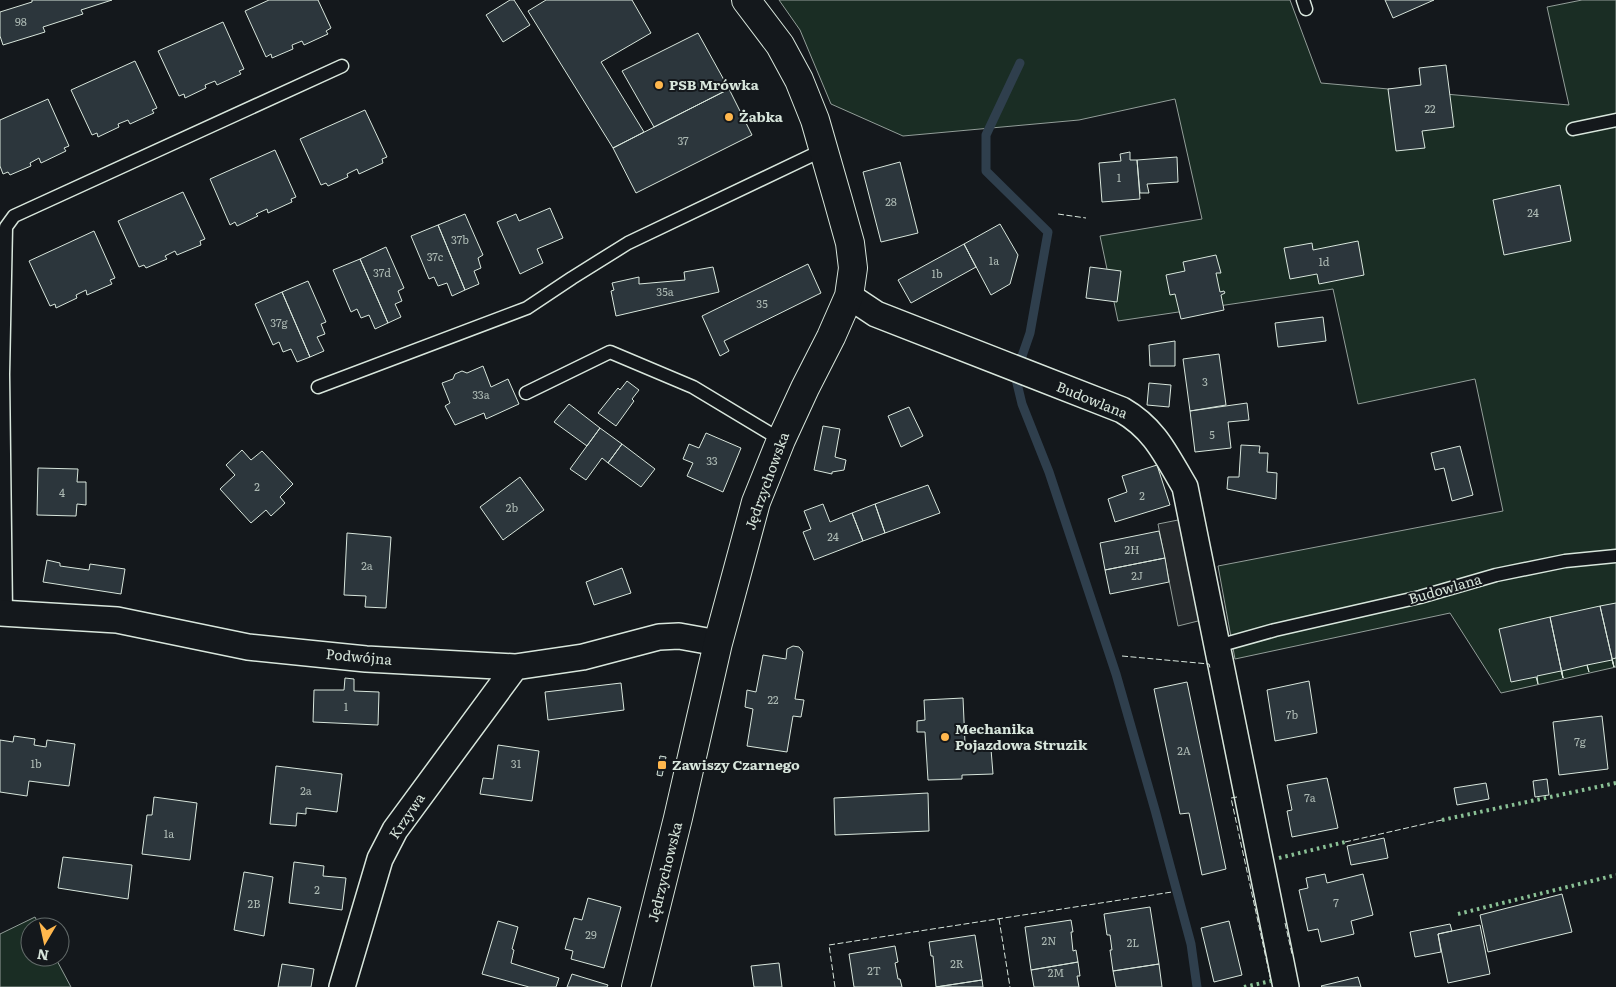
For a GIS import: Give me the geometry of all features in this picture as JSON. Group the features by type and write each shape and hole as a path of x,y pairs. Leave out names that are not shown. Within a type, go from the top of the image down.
{"main road":[{"name":"Jędrzychowska","path":"636,987 678,818 718,643 756,502 781,440 849,296 853,268 850,243 815,120 799,80 780,45 746,0"}],"street":[{"name":"Budowlana","path":"849,296 876,314 1122,410 1138,419 1159,442 1184,487 1218,646 1286,987"},
{"name":"Podwójna","path":"3,613 117,620 248,646 366,658 515,668 584,657 659,638 679,636 718,643"},
{"name":"Krzywa","path":"342,987 380,859 395,830 515,668"}],"lane":[{"path":"3,613 3,374 6,227 14,216 342,66"},
{"path":"1573,129 1616,120"},
{"path":"318,387 527,308 628,243 823,150"},
{"path":"526,393 610,352 693,387 781,440"},
{"name":"Budowlana","path":"1218,646 1275,630 1420,597 1496,575 1565,561 1616,556"}],"green space":[{"path":"779,0 1290,0 1321,83 1569,105 1547,7 1582,0 1616,0 1616,667 1501,693 1450,613 1235,659 1218,566 1503,511 1475,379 1358,404 1333,289 1118,321 1100,236 1202,219 1175,99 1079,120 903,136 831,104 800,30"},
{"path":"20,924 20,967 60,967 71,987 0,987 0,934"}],"shaded area":[{"path":"1183,519 1202,620 1178,626 1158,524"}],"building":[{"path":"32,0 112,0 81,10 83,14 43,27 45,32 3,45 0,36 0,12 32,2"},
{"path":"269,0 318,0 331,28 326,31 328,34 304,45 302,41 292,45 293,49 272,58 271,54 266,57 245,11"},
{"path":"510,0 514,0 530,25 503,42 486,15"},
{"path":"546,0 632,0 651,33 601,62 644,132 613,148 528,11"},
{"path":"1385,0 1434,0 1393,18"},
{"path":"223,22 244,69 239,71 241,74 217,85 215,81 205,85 206,88 185,98 184,94 179,96 158,51"},
{"path":"698,33 729,89 654,127 622,71"},
{"path":"135,61 157,108 152,110 154,113 130,124 128,120 118,124 119,127 98,137 97,133 92,135 71,90"},
{"path":"1446,65 1454,127 1422,131 1425,148 1396,151 1388,89 1421,85 1419,68"},
{"path":"729,89 752,135 636,193 613,148"},
{"path":"48,99 69,146 64,148 66,151 41,163 39,158 30,163 31,166 10,175 8,172 3,174 0,166 0,120"},
{"path":"365,110 387,157 382,159 383,163 359,174 357,169 347,174 348,177 328,186 326,183 321,185 300,139"},
{"path":"275,150 296,197 291,199 292,202 268,213 267,209 256,214 258,216 237,226 235,222 230,225 210,179"},
{"path":"1130,152 1130,160 1137,160 1140,199 1102,202 1099,163 1121,161 1120,154"},
{"path":"1177,157 1178,182 1147,184 1149,193 1140,193 1137,160"},
{"path":"900,162 918,233 881,242 863,172"},
{"path":"1560,185 1571,241 1504,255 1493,200"},
{"path":"183,192 205,239 200,241 201,245 177,255 175,251 165,256 167,259 146,268 144,265 139,267 118,221"},
{"path":"550,208 563,238 537,249 543,263 520,274 497,222 516,214 519,221"},
{"path":"465,214 483,255 478,258 481,268 474,271 479,284 465,290 438,225"},
{"path":"1000,224 1018,255 1010,284 991,295 964,244"},
{"path":"438,225 465,290 452,296 447,283 438,286 434,277 429,279 411,236"},
{"path":"94,231 115,278 110,280 112,284 87,295 86,290 76,295 77,298 56,308 55,304 50,306 29,261"},
{"path":"1358,241 1364,275 1319,284 1317,274 1290,279 1284,248 1312,243 1313,250"},
{"path":"964,244 976,267 911,303 898,280"},
{"path":"386,247 404,288 398,291 402,301 395,304 401,317 388,323 360,259"},
{"path":"1216,255 1221,273 1216,273 1220,292 1224,291 1225,293 1221,295 1224,310 1181,319 1175,294 1170,295 1166,275 1185,271 1183,262"},
{"path":"360,259 388,323 375,329 369,315 361,318 357,309 351,312 333,270"},
{"path":"808,264 821,293 724,341 729,351 720,356 702,316"},
{"path":"713,267 719,292 616,316 611,291 614,290 612,283 639,277 639,284 685,280 684,272"},
{"path":"1090,267 1121,271 1117,302 1086,298"},
{"path":"308,281 326,322 321,324 325,334 317,337 324,351 310,357 282,292"},
{"path":"282,292 310,357 297,362 291,349 283,352 279,342 273,345 255,304"},
{"path":"1323,317 1326,341 1278,347 1275,323"},
{"path":"1175,341 1175,366 1150,366 1149,345"},
{"path":"1219,354 1226,405 1190,411 1183,359"},
{"path":"483,366 491,387 508,379 519,404 486,419 484,413 455,425 445,406 450,403 442,383 453,379 455,374 462,371 467,373"},
{"path":"627,381 639,390 632,399 634,401 616,426 598,413 618,388 620,390"},
{"path":"1149,383 1171,385 1169,407 1147,405"},
{"path":"1247,403 1249,420 1228,422 1231,448 1195,452 1190,411"},
{"path":"569,404 600,428 587,446 554,422"},
{"path":"909,407 923,436 901,447 888,416"},
{"path":"823,426 840,429 835,457 846,460 844,470 832,472 832,474 814,470"},
{"path":"600,428 622,444 608,463 602,458 586,480 570,469"},
{"path":"706,433 741,448 723,492 687,476 693,463 683,459 689,444 699,448"},
{"path":"622,444 655,469 641,487 608,463"},
{"path":"1241,445 1260,446 1259,453 1268,453 1267,472 1277,473 1276,499 1227,489 1228,477 1239,477"},
{"path":"1460,446 1473,495 1452,501 1444,468 1435,470 1431,453"},
{"path":"242,450 251,460 262,451 293,484 280,497 285,503 271,516 266,510 251,523 220,489 235,475 226,465"},
{"path":"1157,465 1170,505 1115,522 1108,499 1127,492 1122,476"},
{"path":"38,468 78,469 77,482 86,482 86,505 77,504 76,516 37,515"},
{"path":"520,477 544,510 503,540 480,507"},
{"path":"928,485 940,513 885,533 875,504"},
{"path":"823,504 830,522 852,513 863,541 814,560 803,532 811,529 804,511"},
{"path":"875,504 885,533 863,541 852,513"},
{"path":"1159,531 1165,558 1105,570 1100,543"},
{"path":"347,533 391,537 386,608 365,607 366,596 344,595"},
{"path":"1165,558 1169,582 1110,594 1105,570"},
{"path":"47,560 60,563 60,566 89,570 90,564 125,569 121,594 43,582"},
{"path":"622,568 631,593 594,605 586,582"},
{"path":"1616,603 1616,658 1612,659 1600,606"},
{"path":"1600,606 1614,667 1612,660 1562,671 1563,678 1550,617"},
{"path":"1550,617 1563,678 1561,671 1537,676 1538,684 1536,677 1511,682 1499,629"},
{"path":"793,646 799,647 803,652 795,699 804,700 801,717 793,716 787,752 747,746 753,709 745,707 747,690 756,692 763,655 786,659 787,649"},
{"path":"345,678 354,679 354,691 379,692 378,725 313,722 314,690 344,690"},
{"path":"1309,681 1317,733 1275,741 1267,690"},
{"path":"1187,682 1226,869 1202,875 1189,813 1180,814 1154,689"},
{"path":"621,683 624,710 548,720 545,692"},
{"name":"Mechanika Pojazdowa Struzik","path":"963,698 965,743 972,743 973,750 991,749 993,774 962,775 962,779 928,780 925,732 917,732 917,721 925,720 924,700"},
{"path":"1602,716 1608,769 1559,775 1553,722"},
{"path":"14,736 35,739 34,745 46,747 47,740 75,744 69,786 29,781 27,796 0,792 0,740 13,742"},
{"path":"498,745 539,751 532,801 480,794 483,778 493,779"},
{"path":"660,756 666,757 662,776 657,775"},
{"path":"276,766 342,774 337,812 306,808 306,814 297,813 296,826 270,824"},
{"path":"1327,778 1338,828 1292,837 1287,811 1292,810 1287,785"},
{"path":"1547,779 1549,795 1535,797 1533,781"},
{"path":"1486,783 1489,799 1457,805 1454,788"},
{"path":"928,793 929,831 835,835 834,798"},
{"path":"154,797 197,803 190,860 142,854 147,815 152,815"},
{"path":"1384,838 1388,858 1351,865 1347,846"},
{"path":"63,857 132,865 128,899 58,888"},
{"path":"294,862 324,866 323,876 346,878 342,910 289,903"},
{"path":"244,872 273,877 264,936 234,930"},
{"path":"1325,874 1327,883 1363,874 1373,915 1351,921 1354,934 1321,942 1318,929 1308,931 1299,890 1308,888 1306,878"},
{"path":"1562,894 1572,932 1488,952 1480,915"},
{"path":"588,898 621,907 604,968 571,959 573,951 565,949 574,918 582,920"},
{"path":"1150,907 1159,964 1113,971 1110,935 1107,935 1104,914"},
{"path":"1071,920 1073,951 1076,950 1078,962 1031,970 1025,927"},
{"path":"498,921 518,927 512,949 514,950 511,963 559,978 556,987 529,987 482,974"},
{"path":"1229,921 1242,975 1214,982 1201,928"},
{"path":"1450,924 1452,931 1438,934 1441,952 1415,957 1410,932"},
{"path":"1480,925 1490,974 1448,983 1438,934"},
{"path":"975,935 982,980 936,987 933,956 931,956 929,942"},
{"path":"895,946 898,962 895,963 898,979 900,979 902,987 854,987 849,954"},
{"path":"1078,962 1080,976 1077,976 1079,987 1034,987 1031,970"},
{"path":"779,963 782,987 754,987 751,966"},
{"path":"282,964 314,969 311,987 278,987"},
{"path":"1159,964 1162,987 1116,987 1113,971"},
{"path":"572,974 608,985 607,987 567,987"},
{"path":"1358,977 1361,987 1321,986"},
{"path":"982,980 983,987 936,987"}],"waterway":[{"path":"1020,63 986,135 986,171 1048,232 1030,333 1021,359"},
{"path":"1015,375 1022,404 1049,472 1116,674 1191,944 1197,987"}],"hedge":[{"path":"1442,820 1616,783"},
{"path":"1279,858 1345,842"},
{"path":"1458,914 1616,875"},
{"path":"1244,987 1271,981"}],"fence":[{"path":"1058,214 1086,218"},
{"path":"1122,656 1209,664 1210,668"},
{"path":"1237,797 1231,798 1271,981"},
{"path":"1345,842 1442,820"},
{"path":"835,987 829,945 1172,892"},
{"path":"999,919 1010,987"},
{"path":"1285,923 1292,954"}],"place":[{"name":"PSB Mrówka","path":"659,85"},
{"name":"Żabka","path":"729,117"},
{"name":"Mechanika Pojazdowa Struzik","path":"945,737"},
{"name":"Zawiszy Czarnego","path":"662,765"}]}
